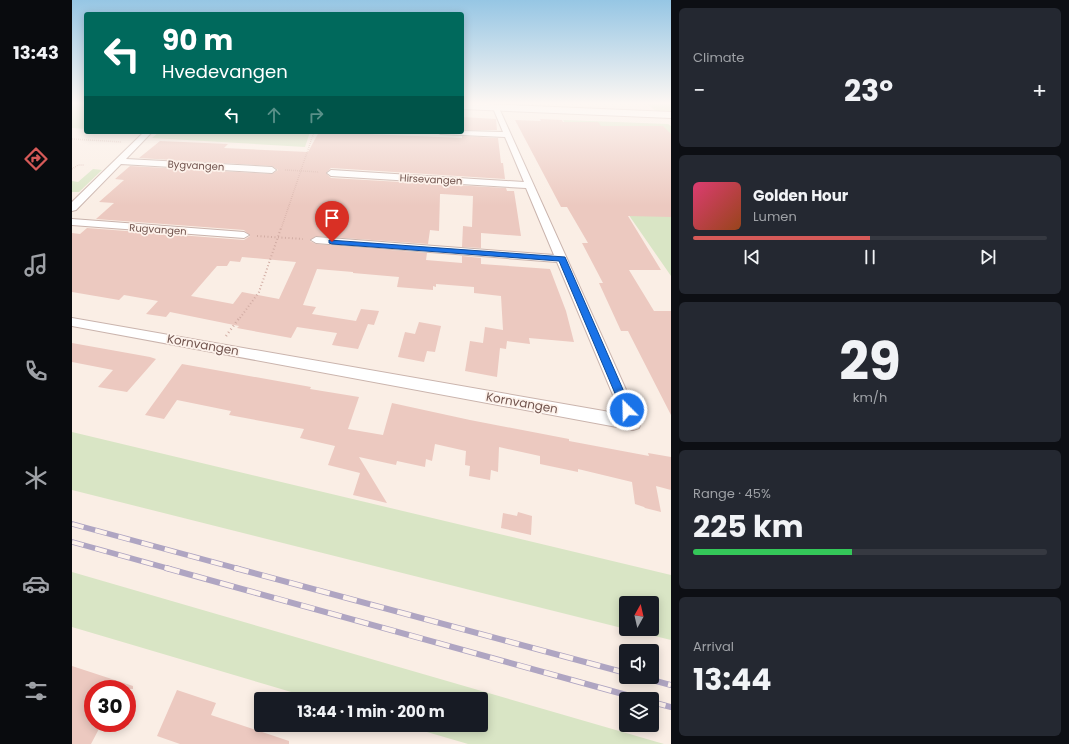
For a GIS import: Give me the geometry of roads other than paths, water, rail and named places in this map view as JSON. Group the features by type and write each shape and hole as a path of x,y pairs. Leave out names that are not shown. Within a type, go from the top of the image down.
{"street":[{"path":"72,208 143,137"},
{"name":"Kornvangen","path":"72,322 633,423 530,185 507,137"},
{"name":"Bygvangen","path":"119,161 272,170"},
{"name":"Hirsevangen","path":"331,173 530,185"},
{"name":"Rugvangen","path":"72,222 244,235"},
{"path":"316,240 562,259"}],"railway":[{"path":"72,524 239,569"},
{"path":"72,542 170,569"},
{"path":"166,568 619,693"},
{"path":"235,568 619,671"},
{"path":"659,682 671,685"},
{"path":"659,704 671,707"}]}
